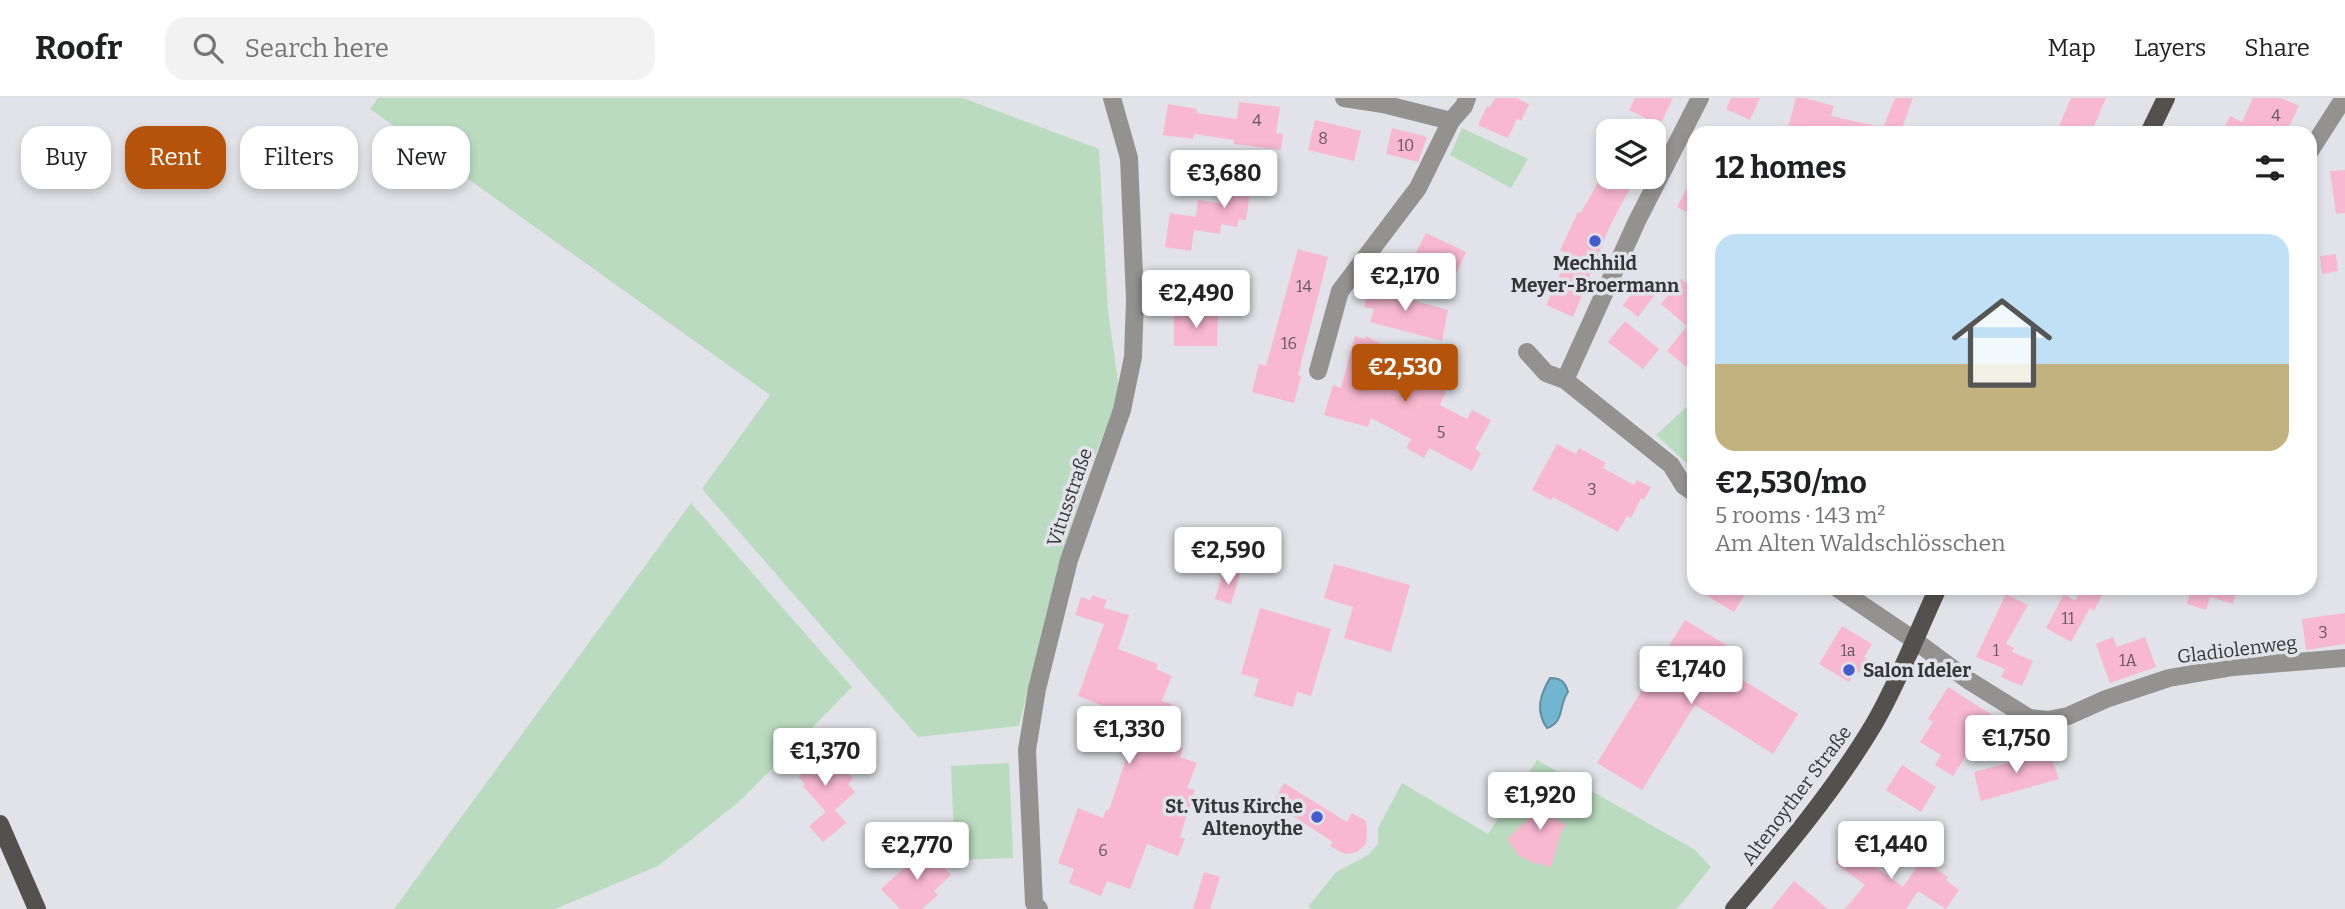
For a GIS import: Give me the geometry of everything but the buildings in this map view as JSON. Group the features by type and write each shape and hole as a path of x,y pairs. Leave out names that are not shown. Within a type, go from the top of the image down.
{"main road":[{"path":"2152,126 2166,98"},
{"name":"Altenoyther Straße","path":"1734,909 1848,765 1881,711 1935,595"},
{"path":"0,824 37,909"}],"street":[{"name":"Vitusstraße","path":"1039,909 1034,903 1027,750 1037,688 1069,560 1122,410 1132,357 1135,299 1129,158 1112,98"},
{"path":"1344,98 1383,104 1451,121"},
{"path":"1318,371 1340,291 1418,188 1451,121 1464,106 1467,98"},
{"path":"1692,126 1700,98"},
{"path":"2317,140 2344,98"},
{"path":"1564,380 1637,221 1687,136"},
{"path":"1527,352 1546,373 1564,380 1671,465 1687,488"},
{"name":"Gladiolenweg","path":"1847,595 1968,680 2029,718 2048,720 2068,716 2106,699 2169,678 2233,667 2345,658"}],"green space":[{"path":"378,98 963,98 1099,149 1108,311 1120,395 1092,462 1061,556 1019,726 918,737 702,489 770,395 470,180 470,126 394,126 370,109"},
{"path":"1462,128 1528,159 1511,188 1450,155"},
{"path":"1687,406 1687,463 1656,435"},
{"path":"691,503 852,687 740,801 658,866 555,909 394,909"},
{"path":"1537,760 1695,850 1711,867 1677,909 1308,907 1336,872 1368,855 1378,844 1378,828 1402,783 1488,834"},
{"path":"1009,763 1013,858 955,860 951,766"}],"water":[{"path":"1550,678 1562,681 1568,692 1559,718 1547,728 1541,715 1540,703"}],"place":[{"name":"Mechhild Meyer-Broermann","path":"1595,241"},
{"name":"Salon Ideler","path":"1849,670"},
{"name":"St. Vitus Kirche Altenoythe","path":"1317,817"}]}
